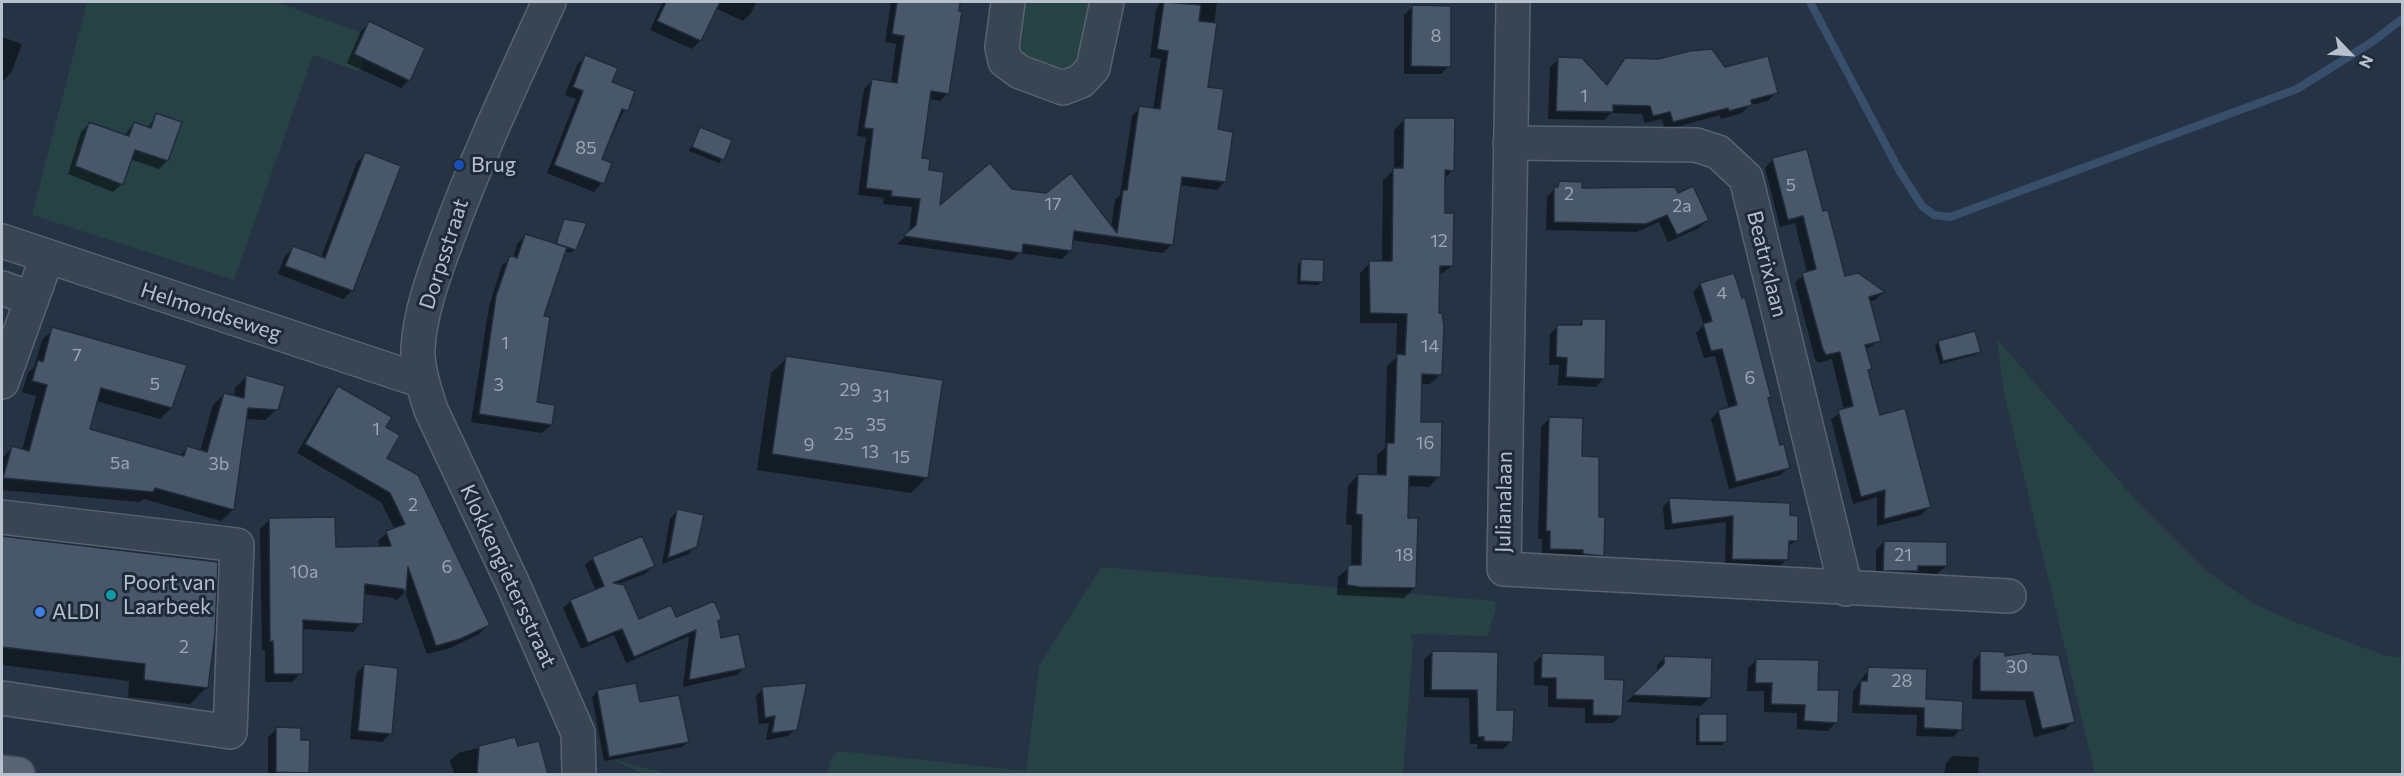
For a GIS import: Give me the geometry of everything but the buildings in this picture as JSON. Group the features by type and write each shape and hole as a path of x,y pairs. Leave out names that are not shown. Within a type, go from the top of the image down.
{"main road":[{"path":"2,772 18,774"}],"street":[{"name":"Dorpsstraat","path":"422,381 418,349 424,313 438,264 464,192 549,2"},
{"path":"1008,2 1002,47 1005,62 1020,72 1063,88 1081,81 1093,68 1107,2"},
{"name":"Julianalaan","path":"1513,2 1504,569 2009,596"},
{"name":"Beatrixlaan","path":"1510,143 1696,145 1718,152 1746,178 1846,589"},
{"name":"Helmondseweg","path":"2,241 422,381"},
{"path":"2,382 47,257"},
{"path":"2,288 32,298"},
{"name":"Klokkengietersstraat","path":"422,381 431,410 517,592 578,733 579,774"},
{"path":"2,517 237,545 230,732 2,698"}],"green space":[{"path":"87,2 275,2 357,31 367,37 362,68 357,71 313,55 234,280 32,215"},
{"path":"1026,2 1094,2 1079,70 1073,71 1021,57 1020,47"},
{"path":"1997,339 2139,504 2206,571 2256,605 2386,656 2402,657 2402,774 2095,774 2004,393"},
{"path":"1101,567 1495,601 1496,608 1488,636 1411,634 1413,645 1403,774 828,774 830,760 838,751 1026,771 1039,666"},
{"path":"612,759 668,774 643,774"}],"waterway":[{"path":"1810,2 1899,170 1922,206 1934,215 1950,217 2297,89 2372,42 2402,19"}],"place":[{"name":"Brug","path":"459,165"},
{"name":"Poort van Laarbeek","path":"111,595"},
{"name":"ALDI","path":"40,612"}]}
